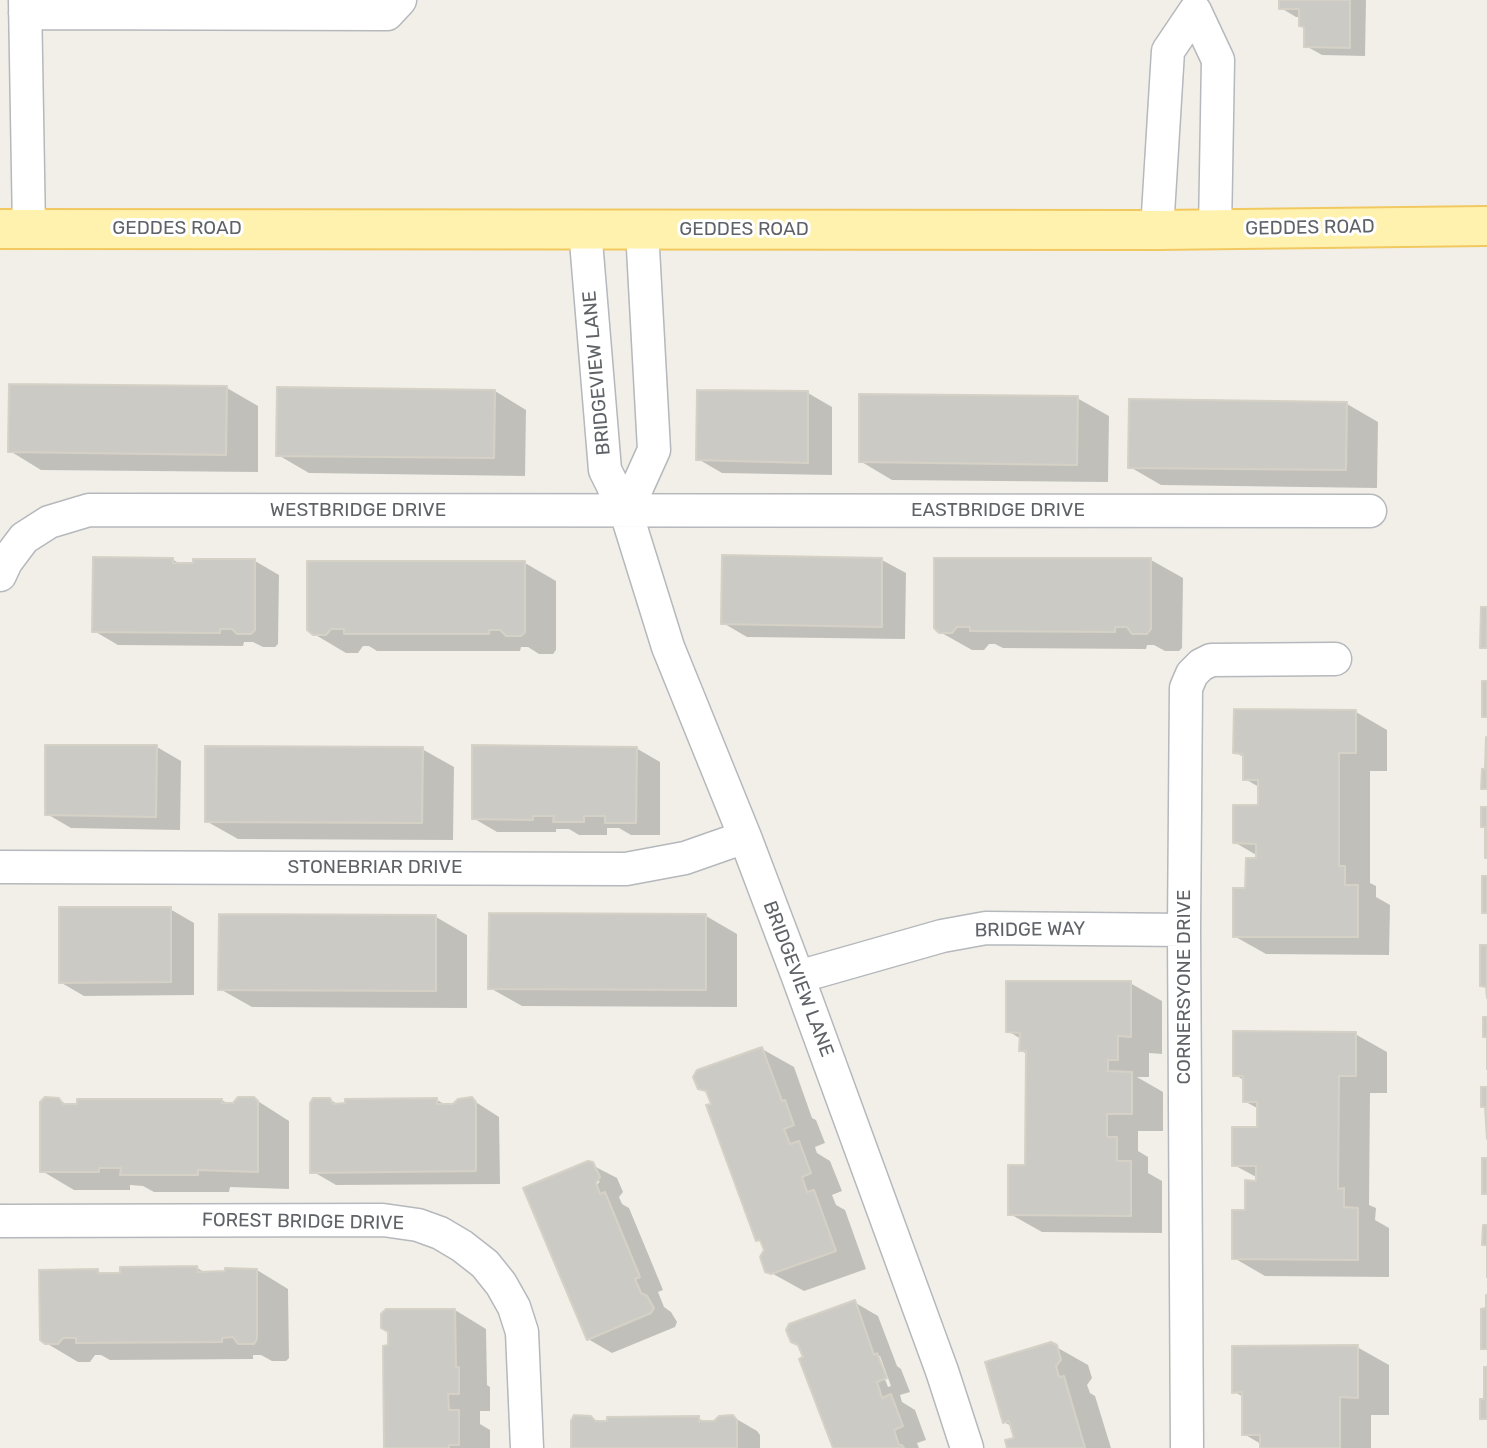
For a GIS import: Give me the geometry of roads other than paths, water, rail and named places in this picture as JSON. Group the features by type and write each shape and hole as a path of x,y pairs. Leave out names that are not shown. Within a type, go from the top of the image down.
{"main road":[{"name":"GEDDES ROAD","path":"15,229 1216,230 1487,226"}],"street":[{"path":"15,229 25,7 387,14 400,0"},
{"path":"1195,5 1218,60 1216,230"},
{"path":"1157,230 1168,51 1195,5"},
{"name":"BRIDGEVIEW LANE","path":"585,229 605,470 626,512 668,647 798,977 942,1371 967,1448"},
{"path":"626,512 654,450 642,230"},
{"name":"WESTBRIDGE DRIVE","path":"0,575 24,538 49,522 89,510 626,512"},
{"name":"EASTBRIDGE DRIVE","path":"626,512 1370,511"},
{"name":"CORNERSYONE DRIVE","path":"1187,1448 1184,930 1186,688 1192,674 1201,665 1222,658 1335,659"},
{"name":"STONEBRIAR DRIVE","path":"0,867 626,869 685,858 745,837"},
{"name":"BRIDGE WAY","path":"798,977 942,936 986,928 1184,930"},
{"name":"FOREST BRIDGE DRIVE","path":"0,1221 383,1220 418,1225 440,1233 463,1246 485,1265 501,1284 514,1307 523,1332 527,1448"}]}
